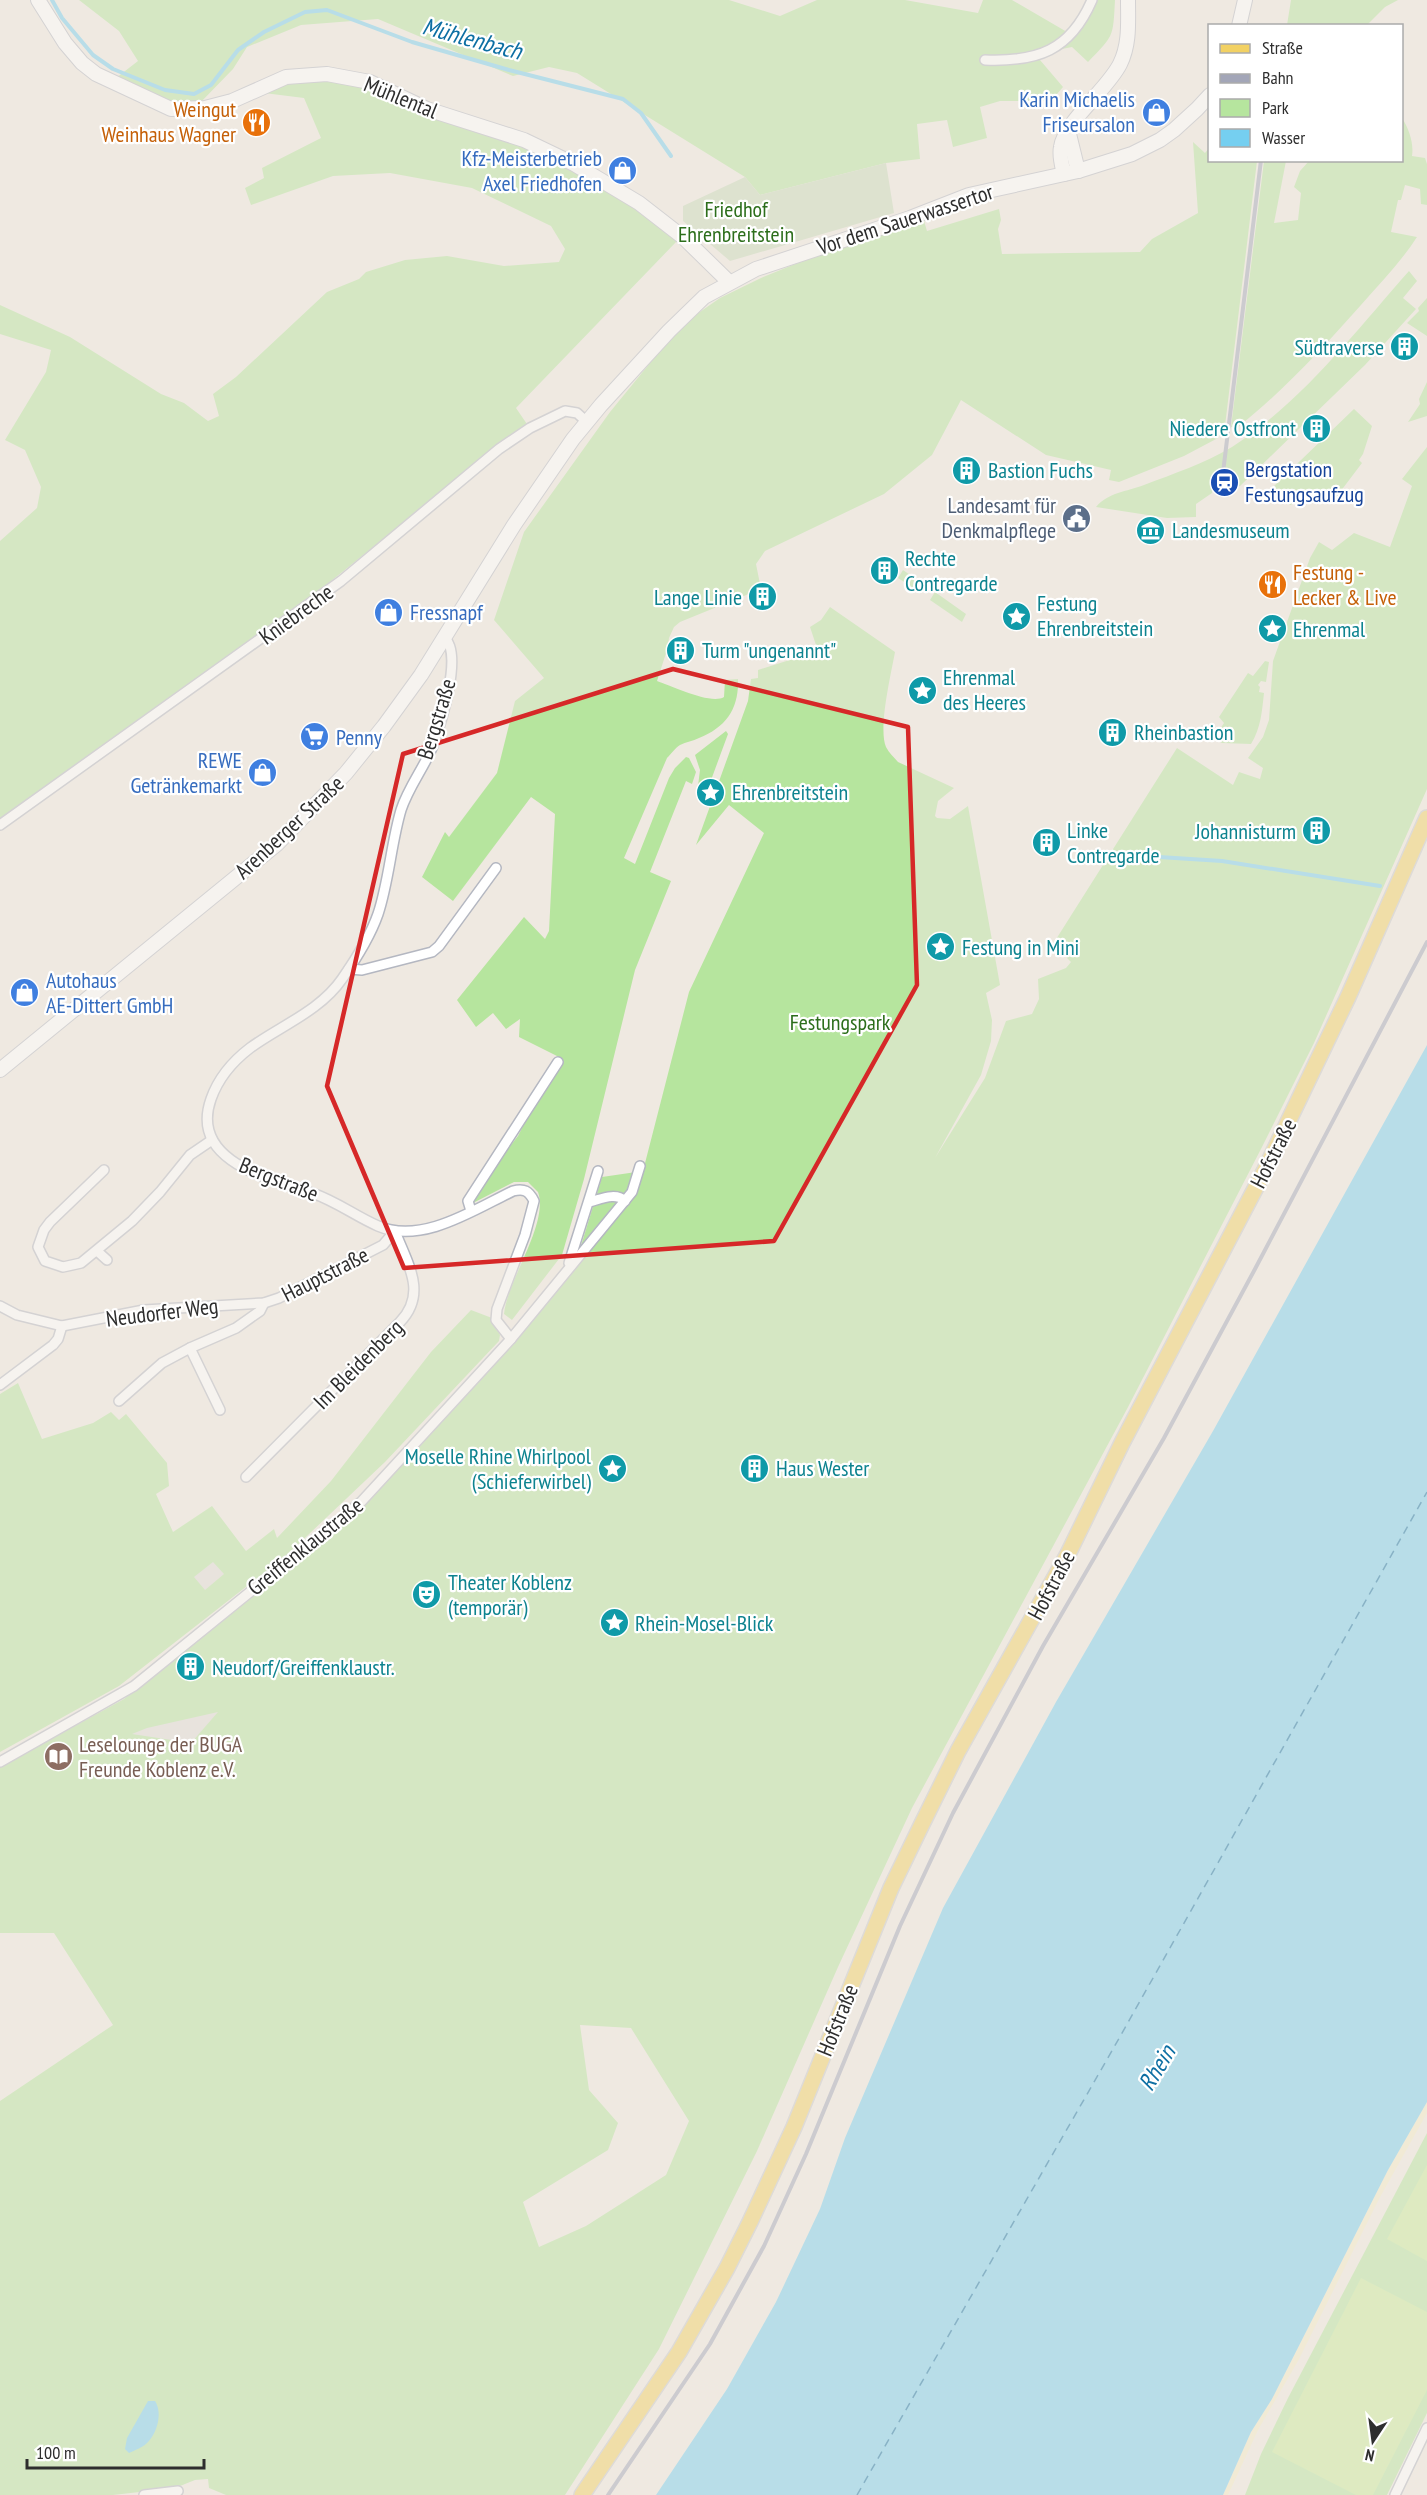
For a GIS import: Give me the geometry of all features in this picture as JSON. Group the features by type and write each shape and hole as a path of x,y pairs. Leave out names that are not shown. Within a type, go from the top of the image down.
{"main road":[{"name":"Mühlental","path":"38,0 65,44 82,63 96,74 171,109 205,108 232,101 286,77 327,74 370,82 427,109 524,140 567,160 639,203 684,238 729,282"},
{"path":"1071,173 1060,147 1068,130 1105,87 1119,65 1127,41 1128,0"},
{"path":"1239,24 1245,0"},
{"name":"Vor dem Sauerwassertor","path":"514,525 553,466 587,422 681,318 704,297 729,282 779,261 910,218 969,195 1071,173 1132,154 1160,140 1188,119 1208,96"},
{"name":"Arenberger Straße","path":"0,1070 265,854 346,773 421,675 514,525"},
{"name":"Hofstraße","path":"582,2495 679,2352 718,2285 750,2222 794,2127 891,1888 958,1752 1068,1554 1122,1443 1265,1170 1348,997 1427,818"}],"street":[{"path":"985,60 1011,61 1035,57 1054,48 1083,18 1092,0"},
{"name":"Kniebreche","path":"0,825 342,581 500,449 530,428 565,411 577,413 587,422"},
{"name":"Bergstraße","path":"444,638 452,645 452,665 438,728 401,810 378,914 366,942 349,969 324,1000 251,1047 231,1066 218,1083 210,1103 207,1121 212,1140 222,1154 255,1173 326,1198 378,1225 396,1230 428,1227 449,1221 520,1189 531,1194 534,1201 525,1235 497,1309 496,1320 511,1340"},
{"path":"349,969 362,970 432,952 439,946 496,868"},
{"path":"471,1210 468,1202 558,1062"},
{"path":"104,1170 44,1230 38,1247 45,1261 63,1267 81,1263 147,1207 194,1150 212,1140"},
{"name":"Greiffenklaustraße","path":"0,1762 134,1686 361,1502 511,1340 625,1201 634,1187 640,1166"},
{"name":"Greiffenklaustraße","path":"564,1275 574,1251 598,1171"},
{"path":"589,1202 615,1196 625,1201"},
{"name":"Hauptstraße","path":"119,1401 151,1371 190,1348 236,1328 260,1311 264,1303 279,1298 383,1245 396,1230"},
{"name":"Im Bleidenberg","path":"246,1477 406,1315 414,1299 415,1284 396,1230"},
{"path":"97,1251 107,1260"},
{"name":"Neudorfer Weg","path":"0,1306 17,1315 62,1326 144,1310 264,1303"},
{"path":"0,1385 53,1345 58,1339 62,1326"},
{"path":"190,1348 220,1410"},
{"path":"1395,2495 1427,2428"},
{"path":"144,2495 178,2491"}],"highlighted area":[{"path":"673,669 908,727 917,985 774,1241 404,1268 327,1086 403,754"}],"green space":[{"path":"79,0 729,0 780,16 817,0 905,0 978,13 983,0 1012,0 1067,32 1039,52 1040,60 1063,87 1051,101 1000,101 980,107 987,138 953,147 947,120 917,124 920,159 886,163 760,195 745,177 577,73 549,67 513,76 378,19 301,25 247,47 233,69 200,103 176,105 116,78 138,61 119,31"},
{"path":"1097,0 1115,0 1114,22 1103,46 1088,62 1072,47 1057,50 1080,27"},
{"path":"1291,0 1398,0 1385,7 1368,24 1287,24"},
{"path":"301,82 339,82 358,86 536,150 620,198 677,241 516,408 529,427 424,506 279,623 0,819 0,541 37,508 41,487 25,450 5,440 46,372 51,350 0,334 0,305 70,337 161,394 184,403 208,421 219,416 213,394 236,377 327,292 359,279 366,272 405,260 447,256 504,266 559,262 565,249 551,226 472,188 390,173 333,176 251,205 245,188 264,178 262,168 321,138 304,98 264,93"},
{"path":"1403,120 1410,136 1412,156 1425,158 1427,164 1427,205 1421,204 1420,189 1405,185 1401,200 1398,200 1391,232 1417,237 1390,272 1302,369 1237,428 1231,427 1264,162 1286,162 1274,223 1298,220 1301,193 1294,187 1300,171 1308,162 1403,162"},
{"path":"1193,142 1205,153 1208,149 1208,162 1257,162 1225,426 1218,438 1184,456 1119,482 1109,480 1111,470 1046,455 961,400 932,455 884,494 765,551 756,564 761,589 680,622 674,627 657,681 701,697 718,699 724,697 725,680 738,679 736,699 729,716 717,728 680,745 667,758 624,858 635,864 669,778 686,757 689,758 696,772 692,784 686,781 650,872 671,881 635,970 584,1179 562,1255 512,1320 504,1314 512,1285 538,1220 540,1205 538,1192 528,1182 514,1182 473,1203 500,1159 518,1136 532,1108 563,1059 519,1037 520,1019 506,1029 493,1013 476,1027 457,1000 524,917 545,939 549,931 555,814 531,797 453,901 422,877 445,832 449,837 497,773 515,701 544,678 494,620 524,532 610,412 681,325 720,298 761,278 800,262 924,221 927,231 999,209 1001,220 998,229 1002,254 1140,252 1152,239 1198,213"},
{"name":"Friedhof Ehrenbreitstein","path":"886,163 894,213 730,261 683,221 683,206 745,177 760,195"},
{"path":"1409,271 1417,281 1403,298 1416,309 1365,365 1240,486 1228,484 1229,475 1216,473 1212,493 1196,504 1196,517 1167,518 1096,507 1112,495 1166,477 1211,458 1232,447 1257,429 1305,388"},
{"path":"1427,298 1427,336 1407,323 1419,311 1418,308"},
{"path":"1427,382 1427,416 1408,422 1420,404 1419,399"},
{"path":"1354,409 1372,426 1359,460 1362,463 1334,500 1311,496 1290,505 1273,487"},
{"name":"Festungspark","path":"1427,447 1427,789 1314,1043 1262,1147 1127,1409 912,1808 838,1967 757,2151 659,2349 565,2495 226,2495 209,2488 208,2479 195,2480 175,2488 113,2495 0,2495 0,2101 113,2025 54,1933 0,1933 0,1767 124,1699 363,1504 470,1390 573,1272 602,1177 643,1171 689,992 764,833 729,805 696,845 748,701 751,679 758,678 758,670 818,651 810,627 821,620 830,607 895,652 884,715 883,728 886,747 898,762 954,788 938,801 935,816 937,818 950,819 968,806 1000,985 986,993 992,1020 991,1041 981,1075 935,1158 985,1078 1006,1021 1032,1014 1039,999 1038,979 1066,968 1071,962 1053,944 1177,748 1233,785 1239,772 1260,779 1263,768 1248,758 1263,737 1269,720 1273,661 1310,558 1319,542 1332,550 1354,533 1390,547 1412,486 1402,479","holes":["580,2025 631,2028 689,2121 666,2175 586,2226 539,2247 523,2202 608,2150 618,2123 589,2090"]},
{"path":"903,570 923,584 918,591 898,578"},
{"path":"935,592 966,614 962,622 930,600"},
{"path":"1265,661 1269,662 1266,682 1261,681 1258,685 1259,692 1264,693 1260,719 1251,744 1222,743 1214,738 1224,723 1219,717 1248,673 1253,676"},
{"path":"726,731 728,734 707,791 698,786 700,770 695,755"},
{"path":"471,1310 492,1318 500,1335 499,1341 385,1462 288,1554 119,1686 0,1752 0,1394 18,1383 42,1439 93,1423 111,1412 119,1420 126,1414 167,1463 169,1486 156,1494 173,1532 212,1506 246,1551 274,1529 277,1538 331,1481 431,1352"},
{"path":"1427,2133 1427,2413 1387,2495 1245,2495 1261,2454 1288,2398"},
{"path":"1427,2165 1427,2261 1387,2239"},
{"path":"1361,2278 1427,2312 1427,2390 1373,2495 1356,2495 1272,2452"}],"sand":[{"path":"1427,2102 1427,2113 1379,2199 1298,2361 1258,2430 1228,2495 1223,2495 1251,2432 1272,2399 1388,2170"}],"shaded area":[{"path":"213,1562 224,1574 205,1590 194,1577"},
{"path":"218,1712 191,1743 132,1734 147,1728"}],"water":[{"name":"Rhein","path":"1427,1045 1427,2102 1388,2170 1272,2399 1251,2432 1223,2495 656,2495 727,2389 776,2302 820,2209 845,2138 943,1908 1056,1702 1213,1431"},
{"path":"148,2401 155,2401 159,2411 156,2429 147,2443 129,2453 125,2449 127,2438"}],"waterway":[{"name":"Mühlenbach","path":"52,0 62,18 93,55 113,69 165,90 194,94 211,85 238,50 264,32 305,12 327,10 412,42 623,99 641,113 671,156"},
{"path":"1112,854 1222,861 1380,886"}],"ferry route":[{"path":"857,2495 1113,2049 1427,1492"}],"railway":[{"path":"1222,481 1261,162"},
{"path":"608,2495 710,2344 764,2246 806,2154 900,1926 953,1813 1043,1646 1164,1438 1427,942"}],"place":[{"name":"Karin Michaelis Friseursalon","path":"1156,112"},
{"name":"Weingut Weinhaus Wagner","path":"257,122"},
{"name":"Kfz-Meisterbetrieb Axel Friedhofen","path":"623,171"},
{"name":"Südtraverse","path":"1405,347"},
{"name":"Niedere Ostfront","path":"1317,428"},
{"name":"Bastion Fuchs","path":"967,470"},
{"name":"Bergstation Festungsaufzug","path":"1224,482"},
{"name":"Landesamt für Denkmalpflege","path":"1077,518"},
{"name":"Landesmuseum","path":"1151,530"},
{"name":"Rechte Contregarde","path":"884,571"},
{"name":"Festung - Lecker & Live","path":"1272,585"},
{"name":"Lange Linie","path":"763,597"},
{"name":"Fressnapf","path":"389,612"},
{"name":"Festung Ehrenbreitstein","path":"1016,616"},
{"name":"Ehrenmal","path":"1272,629"},
{"name":"Turm \"ungenannt\"","path":"681,650"},
{"name":"Ehrenmal des Heeres","path":"922,690"},
{"name":"Rheinbastion","path":"1113,732"},
{"name":"Penny","path":"315,737"},
{"name":"REWE Getränkemarkt","path":"263,773"},
{"name":"Ehrenbreitstein","path":"711,792"},
{"name":"Johannisturm","path":"1317,831"},
{"name":"Linke Contregarde","path":"1046,843"},
{"name":"Festung in Mini","path":"941,947"},
{"name":"Autohaus AE-Dittert GmbH","path":"25,993"},
{"name":"Haus Wester","path":"755,1468"},
{"name":"Moselle Rhine Whirlpool (Schieferwirbel)","path":"612,1469"},
{"name":"Theater Koblenz (temporär)","path":"427,1595"},
{"name":"Rhein-Mosel-Blick","path":"614,1623"},
{"name":"Neudorf/Greiffenklaustr.","path":"191,1667"},
{"name":"Leselounge der BUGA Freunde Koblenz e.V.","path":"58,1757"}]}
